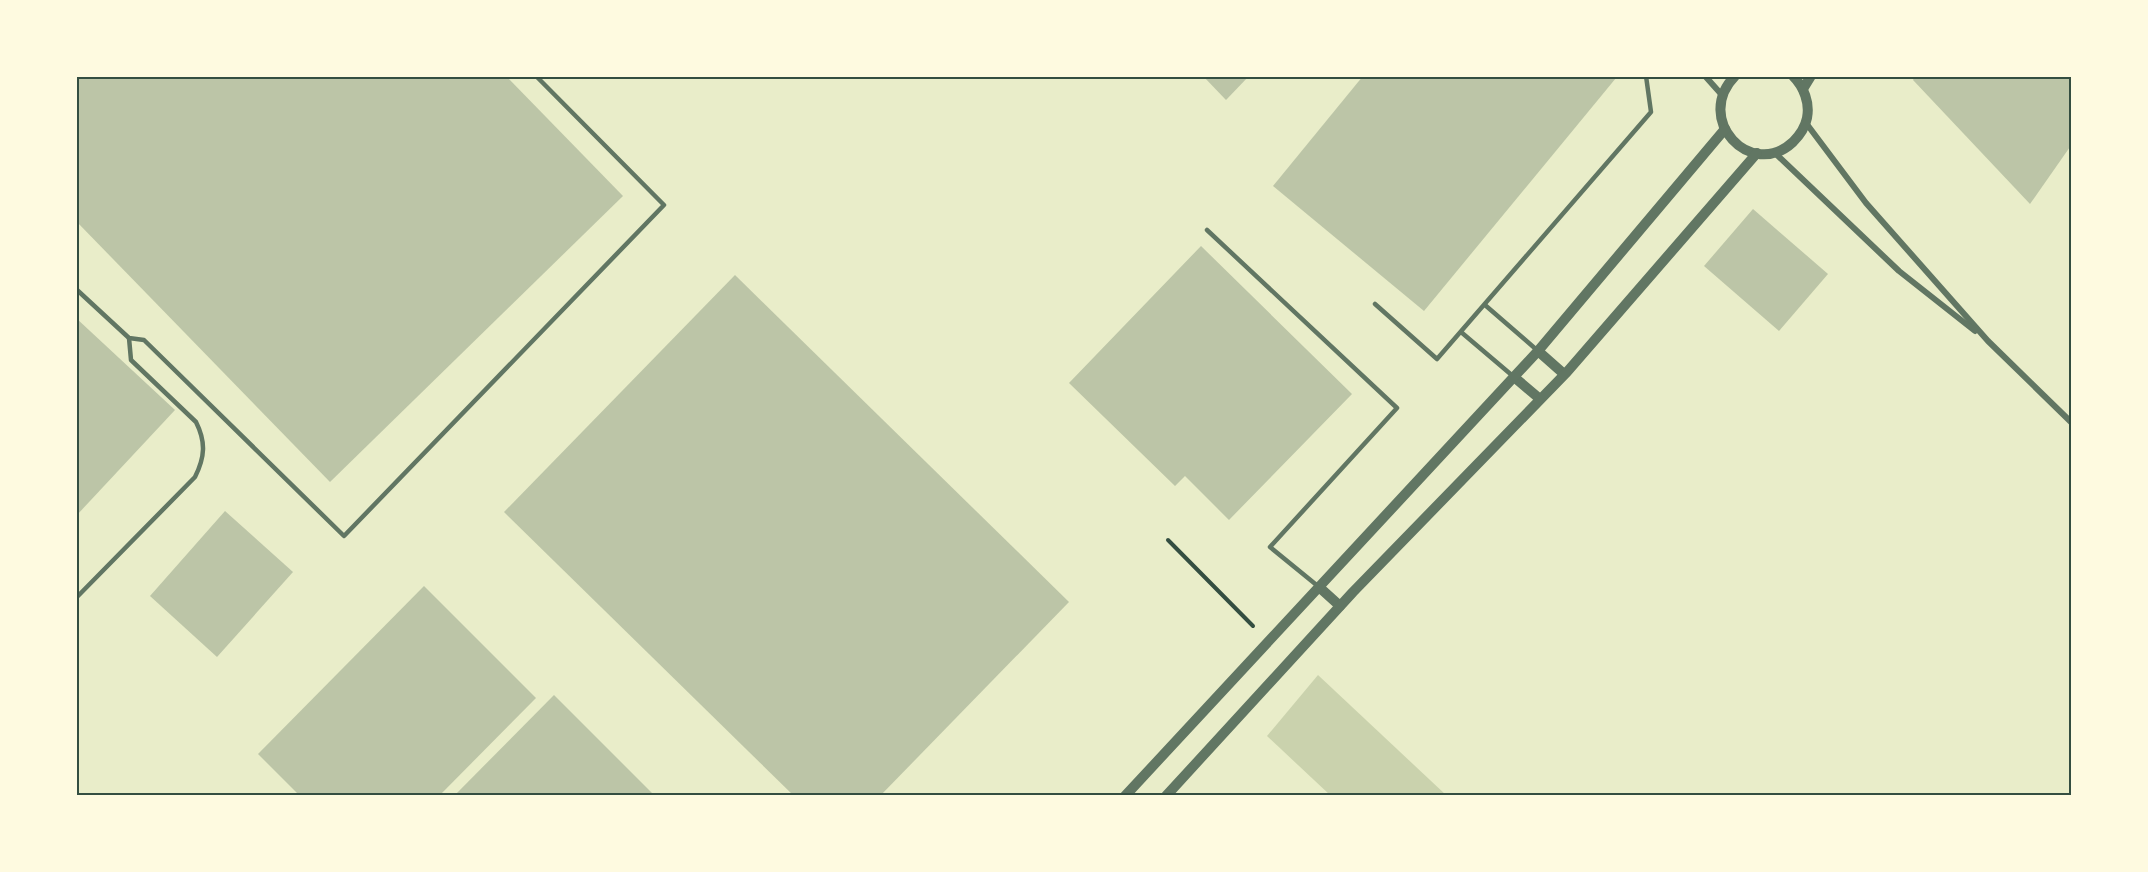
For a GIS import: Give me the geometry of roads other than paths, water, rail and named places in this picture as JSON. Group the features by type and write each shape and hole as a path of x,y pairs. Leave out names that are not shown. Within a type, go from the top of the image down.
{"street":[{"path":"1705,76 1722,95"},
{"path":"1735,76 1728,83 1722,95 1720,118 1732,141 1743,149 1757,153 1774,153 1788,146 1799,136 1806,123 1808,111 1803,89 1793,76"},
{"path":"1803,89 1811,76"},
{"path":"1806,123 1866,203 1988,341 2072,423"},
{"path":"1125,795 1538,351 1725,129"},
{"path":"1166,795 1340,606 1564,374 1757,153"},
{"path":"1774,153 1899,271 1988,341"},
{"path":"1538,351 1564,374"},
{"path":"1514,377 1540,399"},
{"path":"1319,587 1340,606"}],"lane":[{"path":"76,289 129,338 144,340 344,536 664,205 536,76"},
{"path":"1375,304 1437,359 1651,112 1646,76"},
{"path":"1208,230 1397,408 1270,547 1319,587"},
{"path":"1485,304 1538,351"},
{"path":"1461,332 1514,377"},
{"path":"76,598 195,477 202,464 204,449 202,435 196,422 131,360 129,338"}]}
